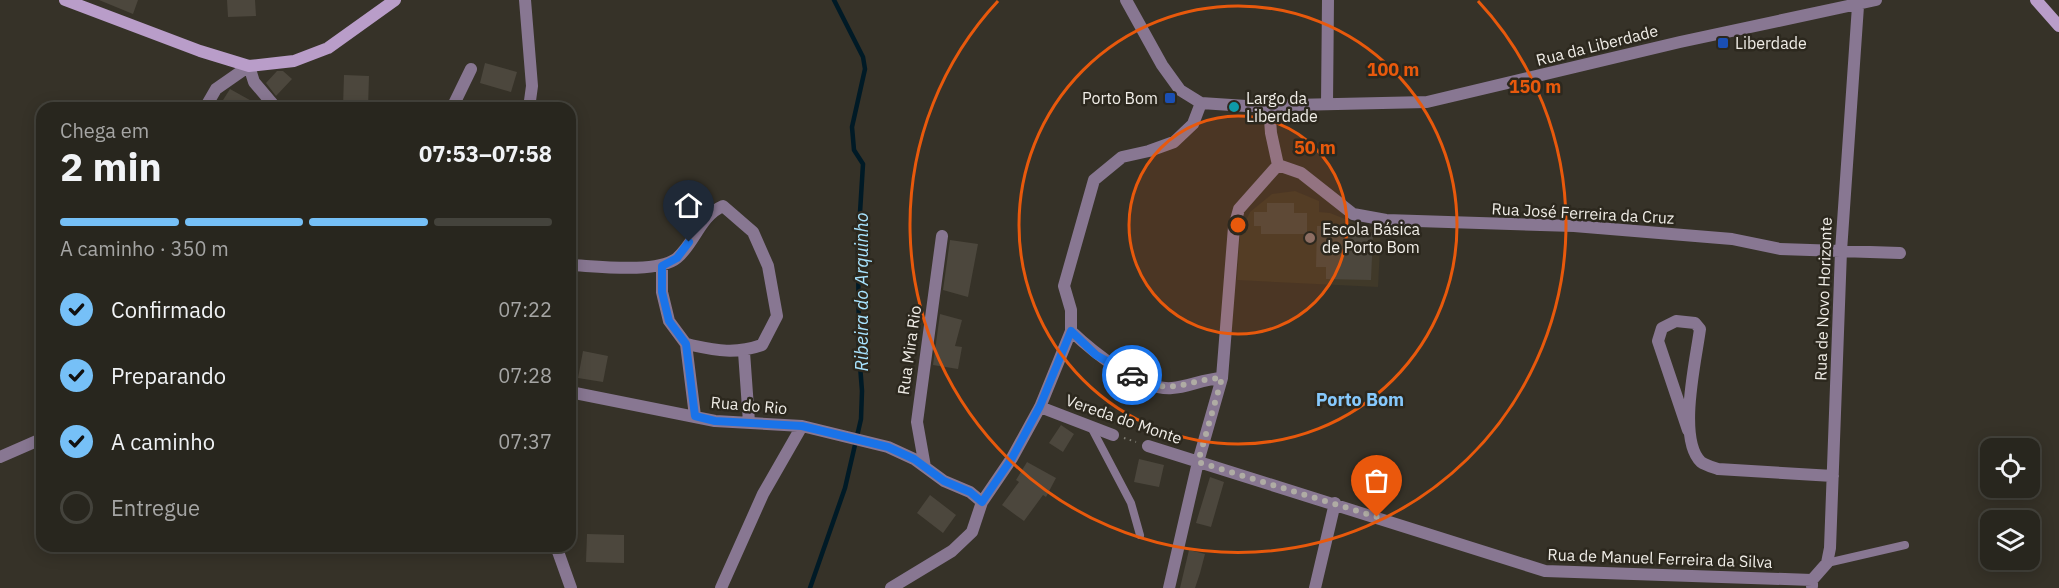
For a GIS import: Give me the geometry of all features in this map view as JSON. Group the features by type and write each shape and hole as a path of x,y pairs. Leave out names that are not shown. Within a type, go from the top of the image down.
{"street":[{"path":"65,0 249,66 294,61 328,48 395,0"},
{"path":"525,0 532,86 530,102"},
{"path":"891,588 952,551 972,532 982,502 1012,458 1040,406 1071,331 1071,310 1064,286 1094,180 1122,157 1149,152 1174,142 1193,124 1201,103 1180,90 1162,65 1126,0"},
{"path":"1327,104 1328,0"},
{"name":"Rua da Liberdade","path":"1201,103 1269,106 1427,102 1680,42 1858,6 1876,0"},
{"path":"2036,0 2059,26"},
{"name":"Rua de Novo Horizonte","path":"1827,562 1830,549 1841,251 1858,6"},
{"path":"208,102 216,89 249,66"},
{"path":"249,66 254,82 271,102"},
{"path":"455,102 471,69"},
{"path":"1168,588 1198,462 1222,378 1234,227 1239,210 1278,165 1271,133 1269,106"},
{"name":"Rua José Ferreira da Cruz","path":"1278,165 1301,173 1353,214 1386,220 1574,226 1732,239 1780,249 1900,253"},
{"path":"576,265 662,266 677,258 713,210 723,206 753,232 768,266 777,316 762,345 744,352 724,352 686,344"},
{"name":"Rua Mira Rio","path":"925,467 917,422 942,236"},
{"path":"662,266 662,292 669,321 686,344 695,416"},
{"path":"1688,430 1700,329 1695,323 1676,321 1662,328 1658,340 1694,452 1701,463 1718,469 1833,476"},
{"path":"1071,331 1096,355 1149,385 1171,388 1202,379 1222,378"},
{"path":"744,352 748,422"},
{"name":"Rua do Rio","path":"576,393 715,421 802,426 866,441 888,447 982,502"},
{"name":"Vereda do Monte","path":"1040,406 1113,435"},
{"path":"721,588 763,494 802,426"},
{"path":"0,457 36,440"},
{"name":"Vereda do Monte","path":"1148,446 1198,462"},
{"name":"Rua de Manuel Ferreira da Silva","path":"1198,462 1335,503 1545,571 1812,584"},
{"path":"1315,588 1335,503"},
{"path":"557,552 571,588"},
{"path":"1812,584 1827,562"}],"lane":[{"path":"1091,426 1131,503 1140,535"},
{"path":"1827,562 1905,545"}],"path":[{"name":"Vereda do Monte","path":"1113,435 1148,446"}],"shaded area":[{"name":"Escola Básica de Porto Bom","path":"1295,191 1319,201 1319,212 1330,213 1360,225 1381,229 1378,287 1237,280 1240,233 1250,212 1272,194"}],"building":[{"path":"99,0 138,0 133,14"},
{"path":"227,0 255,0 256,16 228,17"},
{"path":"485,63 517,72 511,92 480,83"},
{"path":"277,71 283,71 292,79 276,96 266,83"},
{"path":"344,75 369,76 368,102 343,102"},
{"path":"230,89 253,102 222,102"},
{"path":"1267,203 1294,203 1294,213 1307,213 1307,234 1261,234 1261,226 1254,226 1254,212 1267,212"},
{"path":"1317,226 1343,226 1343,231 1373,233 1371,280 1326,279 1326,267 1316,267"},
{"path":"950,240 978,244 968,297 943,290"},
{"path":"940,314 962,320 955,346 962,347 958,369 933,365"},
{"path":"583,351 608,356 603,382 578,378"},
{"path":"1061,425 1074,434 1063,452 1049,443"},
{"path":"1139,459 1164,465 1159,487 1134,482"},
{"path":"1027,462 1056,478 1046,497 1043,495 1024,521 1002,505 1019,482 1016,480"},
{"path":"1210,477 1224,482 1211,527 1196,523"},
{"path":"930,495 956,515 943,533 917,513"},
{"path":"587,534 624,535 624,563 586,562"},
{"path":"1189,550 1205,554 1195,588 1180,588"}],"waterway":[{"name":"Ribeira do Arquinho","path":"810,588 845,488 861,419 858,245 863,164 854,150 852,127 865,69 863,57 834,0"}],"way so far":[{"path":"1132,375 1149,385 1171,388 1202,379 1222,378 1198,462 1377,517"}],"place":[{"name":"Liberdade","path":"1723,43"},
{"name":"Porto Bom","path":"1170,98"},
{"name":"Largo da Liberdade","path":"1234,107"},
{"name":"Escola Básica de Porto Bom","path":"1310,238"}],"district":[{"name":"Porto Bom","path":"1360,399"}],"route":[{"path":"689,242 677,258 662,266 662,292 669,321 686,344 695,416 715,421 802,426 888,447 914,459 944,481 970,492 982,502 1012,458 1040,406 1071,331 1096,355 1132,375"}]}
